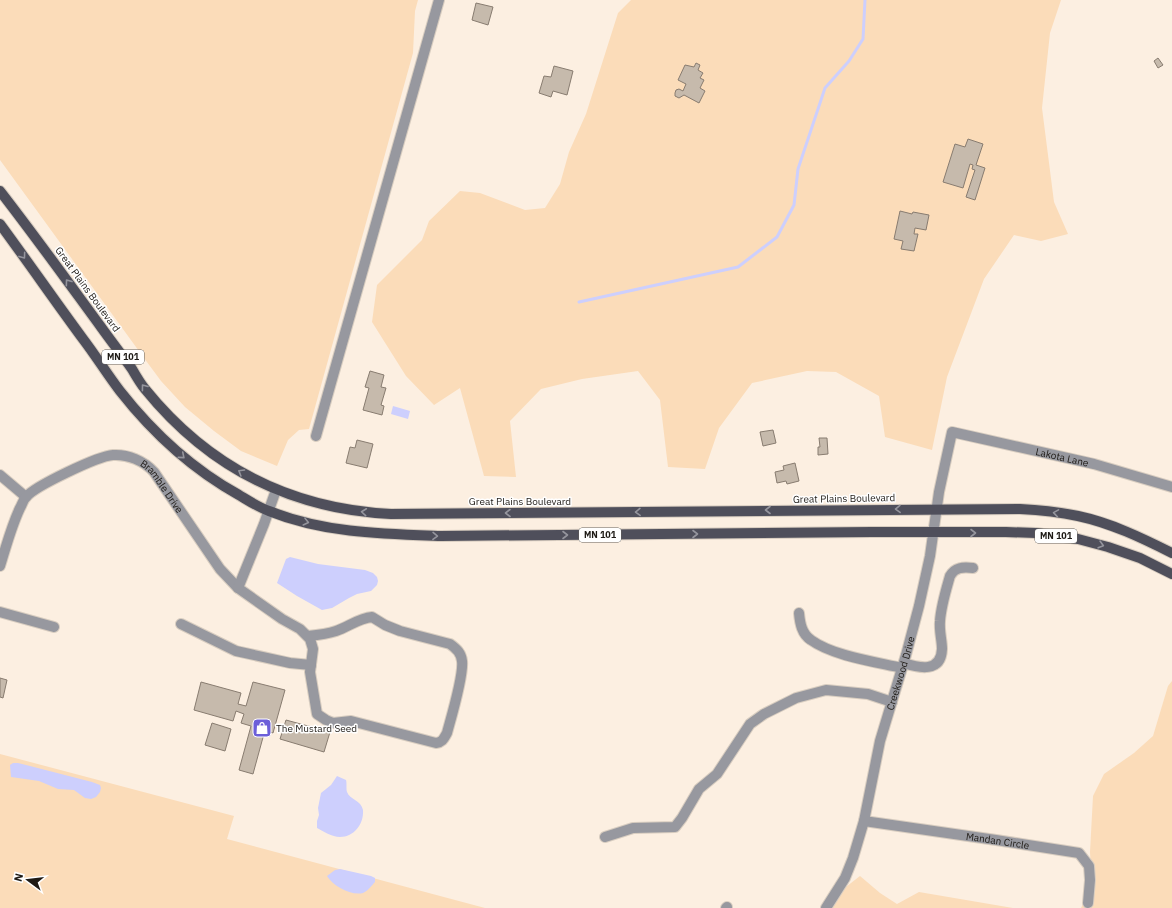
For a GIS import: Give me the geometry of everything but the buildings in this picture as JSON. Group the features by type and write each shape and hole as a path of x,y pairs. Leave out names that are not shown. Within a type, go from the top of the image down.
{"main road":[{"name":"Great Plains Boulevard","path":"0,191 80,298 144,388 165,412 190,436 215,456 246,475 276,490 301,499 361,512 391,514 920,510 937,508 1020,509 1078,516 1129,533 1172,553"},
{"name":"MN 101","path":"0,224 119,390 153,430 186,460 217,483 269,511 330,528 393,535 1036,533 1078,539 1108,547 1140,558 1172,574"}],"street":[{"path":"316,436 439,0"},
{"name":"Lakota Lane","path":"952,432 1094,464 1172,487"},
{"name":"Creekwood Drive","path":"826,908 845,878 864,822 880,741 903,666 919,606 930,556 937,508 952,432"},
{"name":"Bramble Drive","path":"0,566 14,520 26,497 50,480 108,456 124,456 145,464 154,472 220,569 238,588 282,620 300,629 308,636"},
{"path":"0,475 26,497"},
{"path":"238,588 276,490"},
{"path":"799,613 801,627 810,640 830,650 860,659 926,668 935,665 942,650 940,614 950,576 954,570 959,568 972,568"},
{"path":"0,612 54,627"},
{"path":"372,616 390,627 450,644 457,649 463,663 447,733 444,739 436,743 351,721 333,723 317,714 310,672 313,649 312,643 308,636 324,635 337,631 372,616"},
{"path":"181,624 236,651 290,663 310,665"},
{"path":"605,837 633,828 675,827 699,789 717,774 750,724 764,714 796,698 826,690 868,694 892,702"},
{"name":"Mandan Circle","path":"864,822 1079,853 1089,866 1090,880 1088,903"}],"shaded area":[{"path":"0,0 418,0 415,11 413,53 309,429 299,430 288,440 277,466 241,451 185,407 161,381 0,160"},
{"path":"631,0 1061,0 1050,33 1042,108 1054,202 1068,234 1041,241 1014,235 984,279 947,377 932,450 885,437 879,396 836,372 807,371 752,383 719,428 705,469 668,467 660,400 638,371 582,379 541,389 510,421 516,477 484,476 460,388 434,405 406,376 372,322 377,285 422,240 429,221 460,191 480,193 525,210 545,208 560,184 569,152 586,114 618,13"},
{"path":"1172,681 1172,908 1081,908 1092,887 1090,852 1093,796 1104,774 1134,753 1153,736 1168,686"},
{"path":"0,754 234,816 227,839 485,908 0,908"},
{"path":"860,876 880,893 897,904 919,892 1013,908 830,908 833,897"}],"water":[{"path":"393,406 410,411 408,419 391,414"},
{"path":"290,557 318,564 365,570 373,573 377,577 377,585 371,591 357,594 332,608 322,610 277,583 286,559"},
{"path":"13,763 92,782 100,785 100,792 96,797 91,799 85,798 74,790 58,789 39,781 11,777 10,765"},
{"path":"337,776 346,780 348,795 360,804 363,810 362,820 357,829 350,835 340,837 331,835 317,828 319,815 318,808 321,793 331,785"},
{"path":"340,869 371,876 375,878 375,882 363,893 358,894 348,892 338,887 327,876 335,870"}],"waterway":[{"path":"579,302 738,267 777,237 794,205 798,169 825,88 849,61 863,39 865,0"}],"place":[{"name":"The Mustard Seed","path":"262,728"}]}
